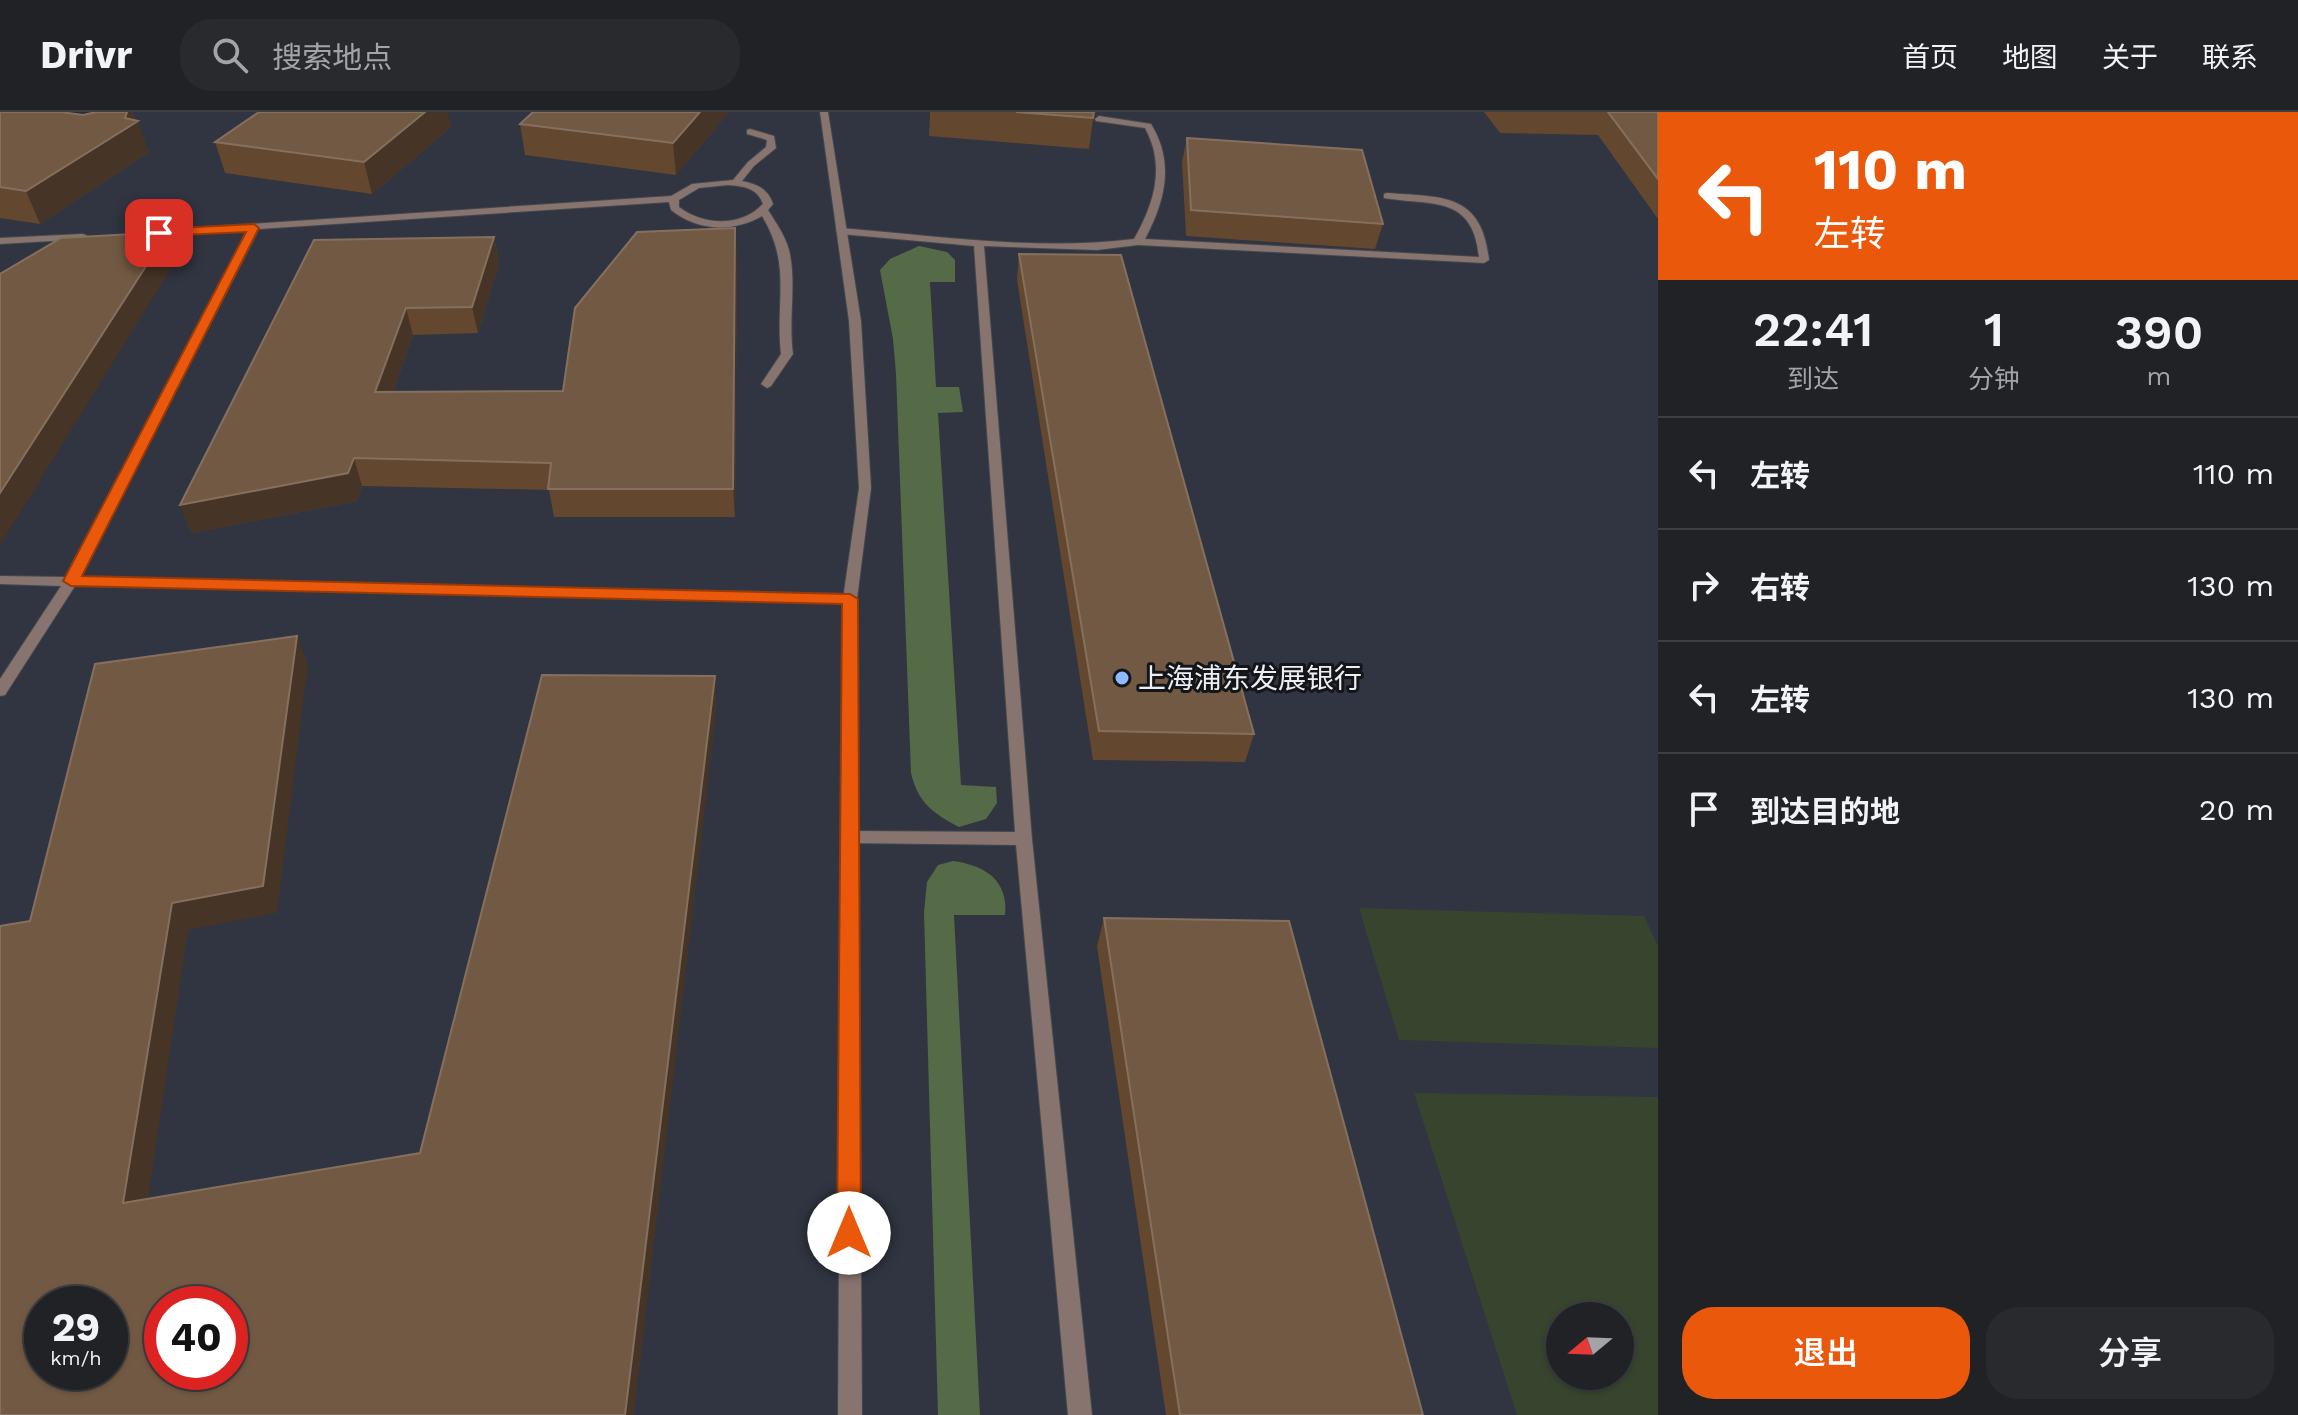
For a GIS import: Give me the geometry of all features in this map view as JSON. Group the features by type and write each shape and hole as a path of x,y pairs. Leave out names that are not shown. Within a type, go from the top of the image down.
{"street":[{"path":"824,112 855,321 865,488 850,599 850,1415"},
{"path":"1099,119 1148,126 1158,139 1160,198 1138,242"},
{"path":"736,182 751,164 771,148 771,138 750,132"},
{"path":"143,234 674,199 681,192 702,184 736,182 764,192 768,199 764,211 746,220 705,223 681,215 674,208 674,199"},
{"path":"841,231 979,243 1097,247 1138,242 1484,260 1479,224 1468,211 1439,202 1387,196"},
{"path":"764,211 778,231 788,264 782,329 787,354 767,384"},
{"path":"0,691 71,581 254,228"},
{"path":"0,241 95,236"},
{"path":"979,243 1024,839 1080,1415"},
{"path":"0,580 850,599"},
{"path":"848,837 1024,839"}],"shaded area":[{"path":"123,112 1658,112 1658,1415 0,1415 0,122"}],"green space":[{"path":"919,246 947,252 955,260 955,282 930,282 936,387 959,387 963,412 938,413 961,785 996,787 997,803 986,819 959,827 922,800 911,773 896,374 880,270 890,259"},
{"path":"953,861 975,866 992,876 1003,892 1005,903 1005,915 954,915 980,1415 938,1415 924,912 927,882 938,865"},
{"path":"1359,908 1644,916 1658,946 1658,1048 1399,1040"},
{"path":"1414,1093 1658,1097 1658,1415 1517,1415"}],"building":[{"path":"0,112 83,115 127,112 125,118 138,121 26,191 0,187"},
{"path":"259,112 425,112 364,162 215,142"},
{"path":"533,112 700,112 673,143 520,124"},
{"path":"1016,112 1094,112 1093,118"},
{"path":"1608,112 1658,112 1658,179"},
{"path":"1187,138 1362,150 1383,224 1191,210"},
{"path":"735,228 733,489 548,489 551,463 354,458 348,473 180,505 314,240 494,237 472,307 406,308 375,392 563,391 575,308 637,232"},
{"path":"168,232 0,493 0,274 61,238"},
{"path":"1019,254 1121,255 1254,734 1099,731"},
{"path":"297,636 263,886 172,903 123,1203 420,1153 542,675 715,676 625,1415 0,1415 0,926 30,921 95,664"},
{"path":"1104,918 1289,921 1423,1415 1180,1415"}],"place":[{"name":"上海浦东发展银行","path":"1122,678"}],"route":[{"path":"159,233 254,228 71,581 850,599 849,1233"}]}
